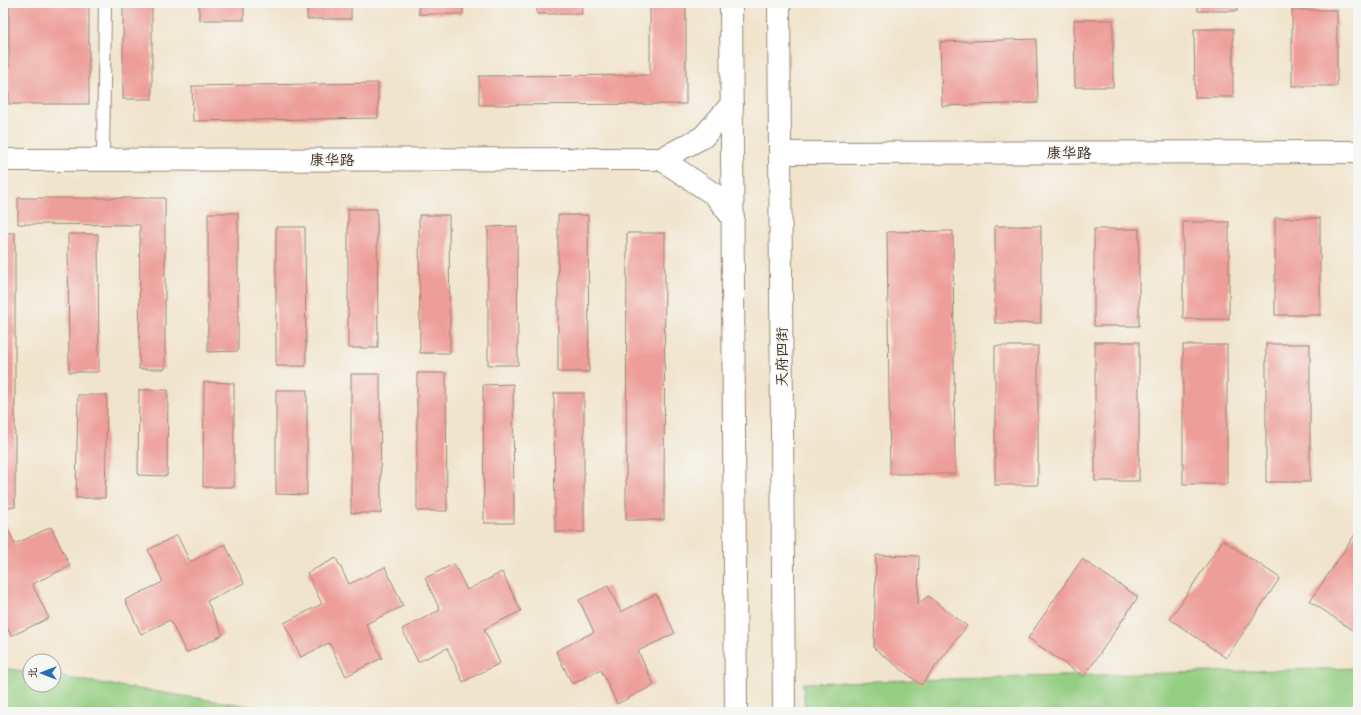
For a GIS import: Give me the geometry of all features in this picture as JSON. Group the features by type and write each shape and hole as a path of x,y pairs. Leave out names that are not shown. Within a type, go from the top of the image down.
{"street":[{"path":"731,3 736,712"},
{"name":"天府四街","path":"779,3 784,712"},
{"path":"732,104 703,137 661,159 715,195 732,218"},
{"name":"康华路","path":"780,153 1358,152"},
{"name":"康华路","path":"3,160 661,159"}],"lane":[{"path":"103,160 105,3"}],"green space":[{"path":"3,668 22,671 22,693 62,693 62,677 288,712 3,712"},
{"path":"1358,668 1358,712 805,712 803,683"}],"building":[{"path":"9,3 89,3 89,104 9,104"},
{"path":"123,3 152,3 152,99 123,99"},
{"path":"199,3 244,3 244,20 199,20"},
{"path":"307,3 351,3 351,19 307,19"},
{"path":"419,3 463,3 463,14 419,14"},
{"path":"537,3 581,3 582,14 537,14"},
{"path":"650,3 686,3 686,104 479,105 479,76 650,75"},
{"path":"1198,3 1237,3 1237,11 1198,11"},
{"path":"1292,10 1337,10 1337,86 1292,86"},
{"path":"1074,20 1113,20 1113,87 1075,87"},
{"path":"1194,29 1233,29 1233,97 1195,97"},
{"path":"1036,39 1038,103 942,106 940,42"},
{"path":"378,83 378,118 193,121 192,86"},
{"path":"18,198 165,198 165,369 139,369 140,225 18,224"},
{"path":"348,209 377,209 378,348 348,348"},
{"path":"208,213 238,213 238,351 208,352"},
{"path":"419,215 449,215 450,353 420,353"},
{"path":"558,215 588,215 589,372 558,372"},
{"path":"1275,218 1320,218 1320,315 1275,315"},
{"path":"1183,222 1229,222 1229,319 1183,319"},
{"path":"517,226 518,365 488,365 488,227"},
{"path":"995,226 1041,226 1041,323 995,323"},
{"path":"276,227 305,227 306,366 276,366"},
{"path":"1094,229 1139,229 1139,326 1094,326"},
{"path":"953,231 955,474 890,474 887,232"},
{"path":"3,233 15,233 15,507 3,507"},
{"path":"627,233 665,233 664,520 626,520"},
{"path":"68,234 98,234 99,372 69,372"},
{"path":"1095,342 1139,342 1139,481 1095,481"},
{"path":"1266,344 1310,344 1310,482 1266,482"},
{"path":"1183,345 1227,345 1227,484 1183,484"},
{"path":"995,346 1038,346 1038,485 995,485"},
{"path":"417,373 446,373 447,511 417,511"},
{"path":"351,374 380,374 381,513 351,513"},
{"path":"204,382 234,383 234,487 203,487"},
{"path":"513,384 514,523 484,523 483,385"},
{"path":"139,390 168,390 167,476 138,475"},
{"path":"276,390 307,390 307,495 276,494"},
{"path":"554,393 584,393 584,532 555,532"},
{"path":"78,395 107,395 105,498 76,498"},
{"path":"3,519 15,544 51,527 70,566 32,584 49,618 11,636 3,618"},
{"path":"1358,530 1358,634 1310,601"},
{"path":"177,535 190,562 225,544 244,583 207,601 223,635 186,653 170,620 141,634 125,600 163,582 148,550"},
{"path":"1223,540 1280,578 1226,658 1170,619"},
{"path":"876,555 919,556 918,604 928,596 967,626 921,685 874,648"},
{"path":"336,558 349,584 385,567 403,606 366,624 382,658 346,676 329,643 301,657 284,623 322,604 307,573"},
{"path":"1082,559 1138,597 1084,677 1028,638"},
{"path":"454,564 467,590 502,572 521,611 484,629 500,663 463,682 447,648 418,662 402,629 440,610 425,578"},
{"path":"608,586 621,612 656,594 675,633 638,651 654,685 617,704 601,670 572,684 556,651 594,632 579,600"}]}
